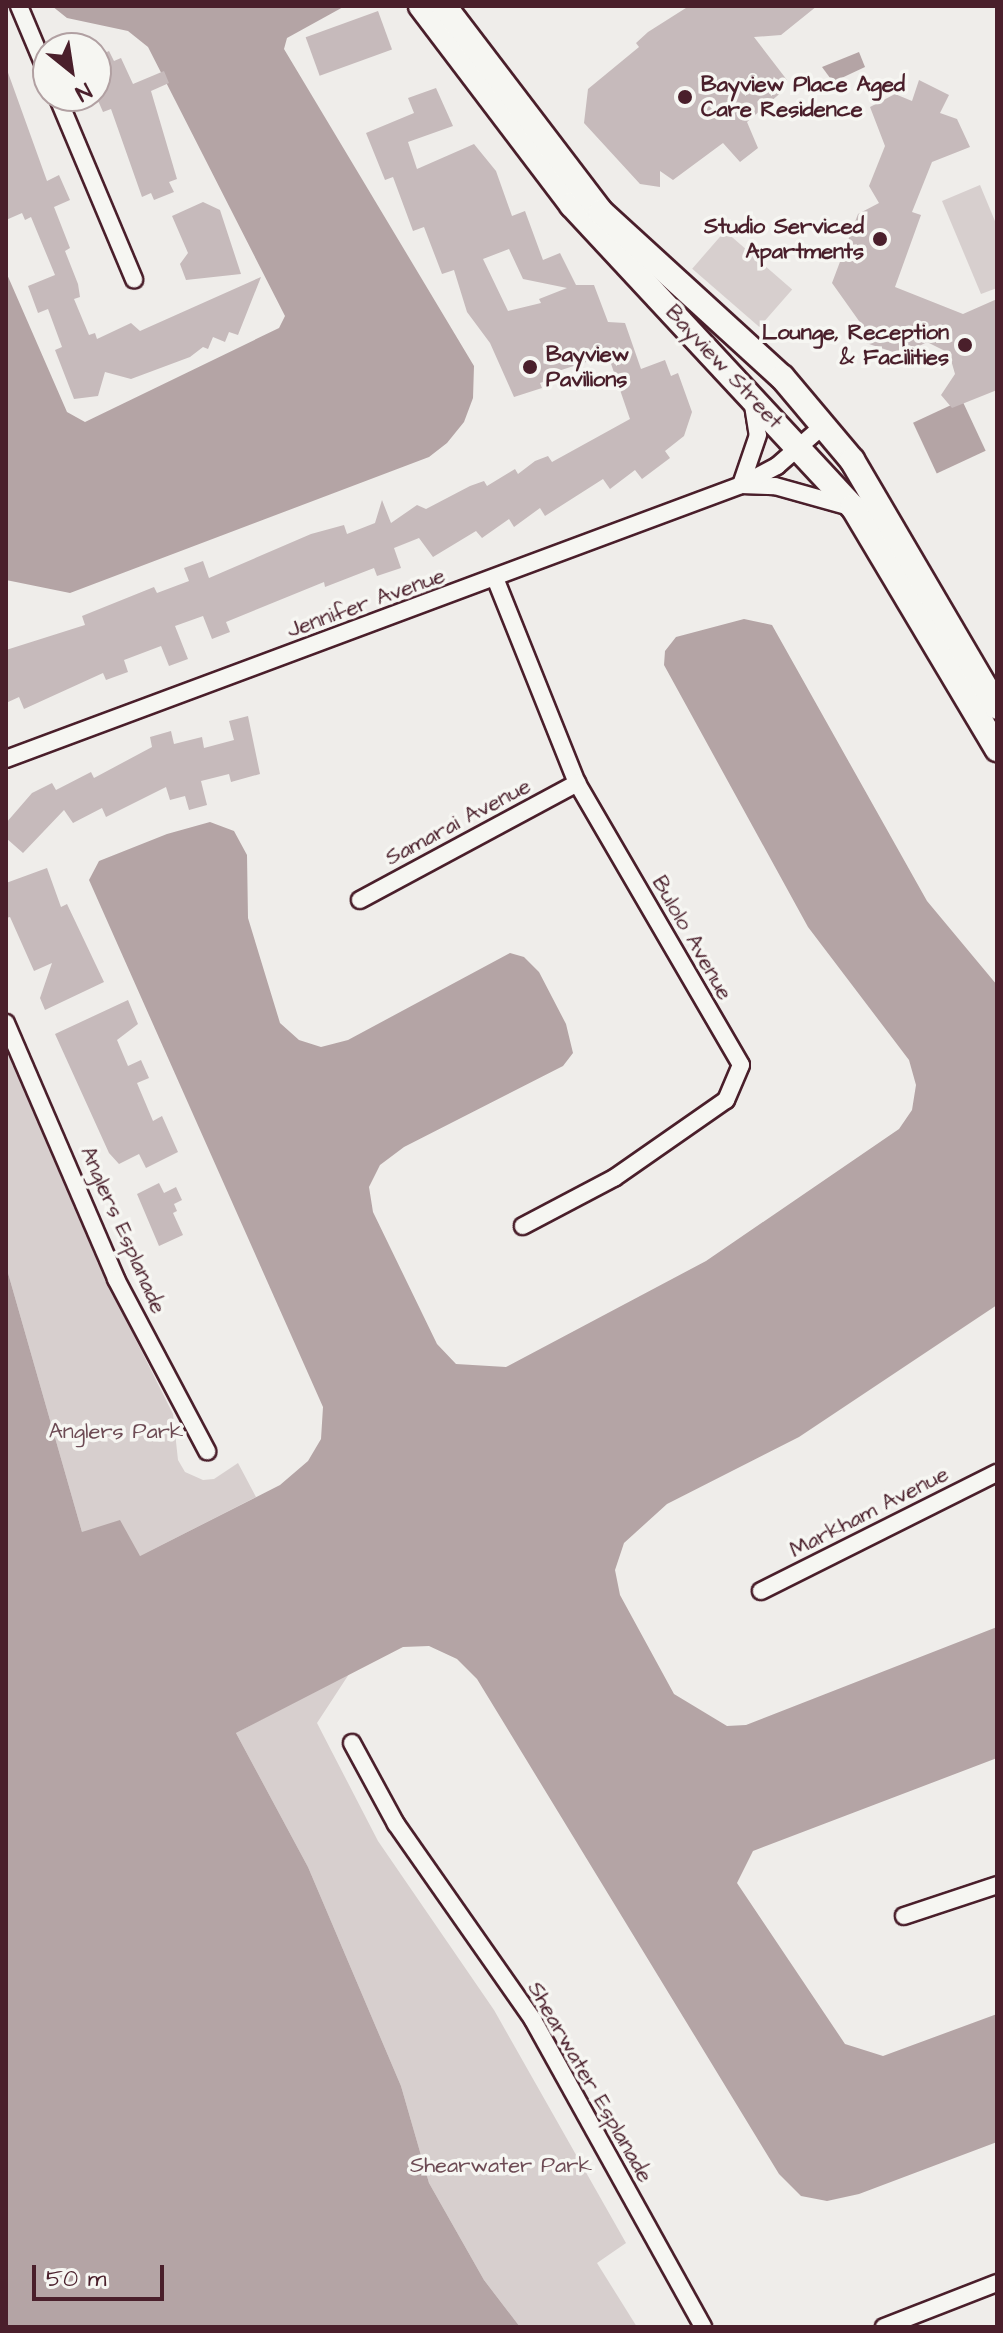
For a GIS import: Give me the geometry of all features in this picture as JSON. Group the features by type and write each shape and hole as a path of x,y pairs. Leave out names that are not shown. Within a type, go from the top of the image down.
{"main road":[{"name":"Bayview Street","path":"421,6 572,205 801,447 853,507 997,749"},
{"name":"Bayview Street","path":"444,6 601,212 717,321 782,377 824,425 893,525 997,707"},
{"path":"701,341 705,329 717,321"}],"street":[{"path":"19,6 32,37"},
{"path":"64,112 134,279"},
{"path":"741,485 758,435 752,398"},
{"name":"Jennifer Avenue","path":"6,759 741,485 801,447 824,425"},
{"name":"Jennifer Avenue","path":"741,485 808,493 853,507"},
{"name":"Bulolo Avenue","path":"495,578 577,783 741,1065 726,1100 614,1178 523,1226"},
{"name":"Samarai Avenue","path":"360,900 577,783"},
{"name":"Anglers Esplanade","path":"6,1023 116,1279 207,1451"},
{"name":"Markham Avenue","path":"761,1591 997,1473"},
{"name":"Shearwater Esplanade","path":"352,1743 396,1824 533,2020 703,2327"},
{"path":"904,1916 997,1885"},
{"path":"884,2327 997,2283"}],"green space":[{"path":"980,185 997,226 997,288 981,294 942,201"},
{"path":"725,231 792,289 759,327 692,269"},
{"name":"Anglers Park","path":"6,1040 43,1113 98,1264 173,1414 178,1460 185,1472 203,1480 214,1479 238,1463 256,1497 140,1556 82,1532 6,1266"},
{"name":"Shearwater Park","path":"351,1671 317,1723 378,1841 494,2010 626,2243 597,2263 637,2327 520,2327 484,2280 429,2183 401,2086 308,1867 236,1733"}],"shaded area":[{"path":"52,6 345,6 287,38 284,49 474,366 473,398 464,422 447,443 429,457 70,593 6,580 6,272 67,412 85,422 279,328 285,316 148,47 128,31 67,18"},
{"path":"859,52 865,67 833,82 822,67"},
{"path":"962,400 986,451 937,474 913,423"},
{"path":"744,619 772,625 927,901 997,985 997,1305 799,1437 667,1504 624,1543 615,1570 620,1595 674,1694 727,1726 746,1725 997,1627 997,1758 753,1851 737,1883 845,2044 883,2056 997,2014 997,2142 859,2194 827,2201 801,2196 779,2174 477,1679 457,1659 429,1646 403,1647 236,1733 308,1867 401,2086 429,2183 484,2280 520,2327 6,2327 6,1266 82,1532 120,1520 140,1556 280,1485 308,1461 321,1439 323,1407 89,880 99,861 167,834 210,822 234,831 247,855 248,918 280,1023 299,1040 321,1047 348,1040 510,953 524,957 539,972 566,1024 573,1053 563,1066 404,1147 380,1165 369,1187 373,1212 437,1344 456,1364 506,1367 706,1261 899,1129 912,1110 916,1085 909,1060 808,927 664,665 665,651 676,637"}],"building":[{"name":"Bayview Place Aged Care Residence","path":"689,6 817,6 781,35 754,37 787,80 781,85 784,90 747,122 758,148 740,162 723,143 673,180 660,171 660,187 640,184 584,123 588,89 639,47 636,43 648,32"},
{"path":"378,11 392,50 320,76 306,37"},
{"path":"112,57 114,61 121,58 133,84 164,71 169,83 151,91 177,179 169,182 174,192 154,200 151,193 142,197 112,112"},
{"path":"6,67 47,181 59,175 70,200 54,207 70,248 65,251 78,284 80,297 74,299 89,335 95,333 97,339 131,323 140,331 261,277 238,335 229,332 225,342 213,337 208,349 203,347 190,357 131,379 105,372 98,396 74,399 55,350 62,347 48,309 38,313 28,286 55,275 31,217 25,220 22,213 6,220"},
{"path":"919,80 949,95 940,113 957,119 970,147 932,162 912,212 921,215 895,287 963,314 997,299 997,390 952,408 941,395 955,374 949,353 927,342 902,355 860,341 864,328 832,283 858,214 879,203 869,186 885,146 870,107 895,94 912,101"},
{"path":"436,88 453,126 408,142 417,169 474,144 496,171 512,216 525,211 543,260 560,253 576,285 594,285 608,322 625,323 641,369 665,360 671,376 678,373 692,412 684,436 665,451 670,458 642,479 635,470 610,489 603,479 545,516 540,508 514,527 509,519 482,538 476,531 433,557 419,538 394,548 401,568 377,576 374,568 325,587 324,582 226,622 230,632 212,639 203,616 175,626 188,659 169,666 161,646 124,660 128,672 106,680 103,673 24,709 19,697 6,703 6,650 85,625 82,616 154,587 157,593 189,581 184,568 203,561 209,578 311,534 344,525 347,534 375,523 382,500 391,523 417,505 426,509 470,486 484,481 487,486 515,469 518,474 535,461 548,456 552,462 630,419 608,355 552,373 554,378 540,383 542,388 514,397 490,343 467,312 454,270 442,274 424,227 413,231 393,177 385,180 366,133 414,113 408,98","holes":["509,249 523,279 567,288 539,299 541,303 508,311 483,259"]},
{"path":"203,202 220,210 241,274 186,280 180,264 188,253 172,216"},
{"path":"248,716 260,774 231,782 229,774 201,781 207,805 189,810 185,796 170,800 166,787 106,817 102,808 73,823 64,810 23,853 6,838 6,823 32,793 52,783 56,790 91,772 94,778 152,747 150,737 171,731 174,744 202,737 204,748 234,740 229,721"},
{"path":"47,868 61,907 67,904 104,982 45,1010 40,998 52,963 34,971 10,917 6,918 6,883"},
{"path":"128,1000 138,1024 117,1040 128,1066 141,1060 149,1078 137,1083 153,1121 162,1116 178,1152 146,1168 139,1154 119,1164 109,1153 55,1034"},
{"path":"159,1183 164,1193 176,1187 182,1200 174,1204 177,1211 173,1213 183,1235 159,1246 137,1194"}],"place":[{"name":"Bayview Place Aged Care Residence","path":"685,97"},
{"name":"Studio Serviced Apartments","path":"880,239"},
{"name":"Lounge, Reception & Facilities","path":"965,345"},
{"name":"Bayview Pavilions","path":"530,367"}]}
